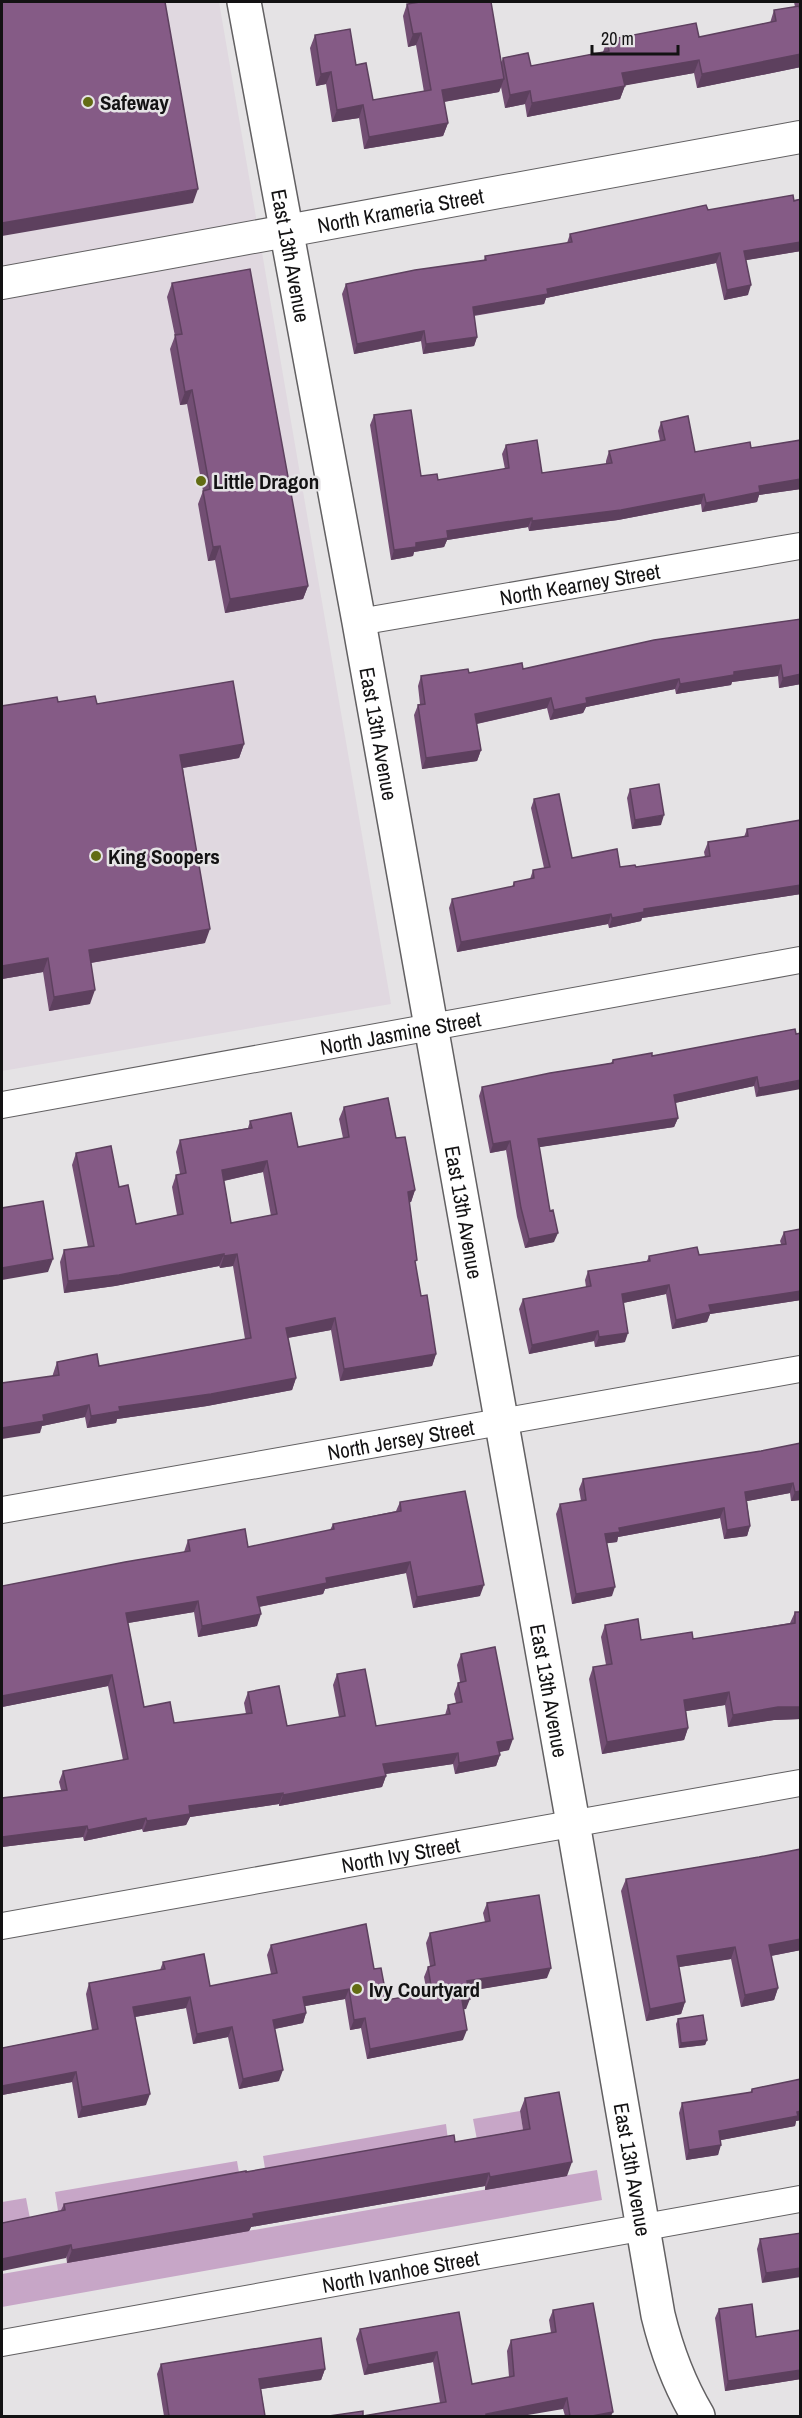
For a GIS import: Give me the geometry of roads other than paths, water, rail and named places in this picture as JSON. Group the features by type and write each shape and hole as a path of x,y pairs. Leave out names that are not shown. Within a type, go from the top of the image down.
{"main road":[{"name":"East 13th Avenue","path":"244,2 359,622 573,1823 658,2315 666,2348 683,2389 699,2416"}],"street":[{"name":"North Krameria Street","path":"2,283 801,137"},
{"name":"North Kearney Street","path":"359,622 801,546"},
{"name":"North Jasmine Street","path":"2,1105 801,960"},
{"name":"North Jersey Street","path":"2,1510 801,1369"},
{"name":"North Ivy Street","path":"2,1926 801,1784"},
{"name":"North Ivanhoe Street","path":"2,2343 801,2199"}],"place":[{"name":"Safeway","path":"88,102"},
{"name":"Little Dragon","path":"201,481"},
{"name":"King Soopers","path":"96,856"},
{"name":"Ivy Courtyard","path":"357,1989"}]}
